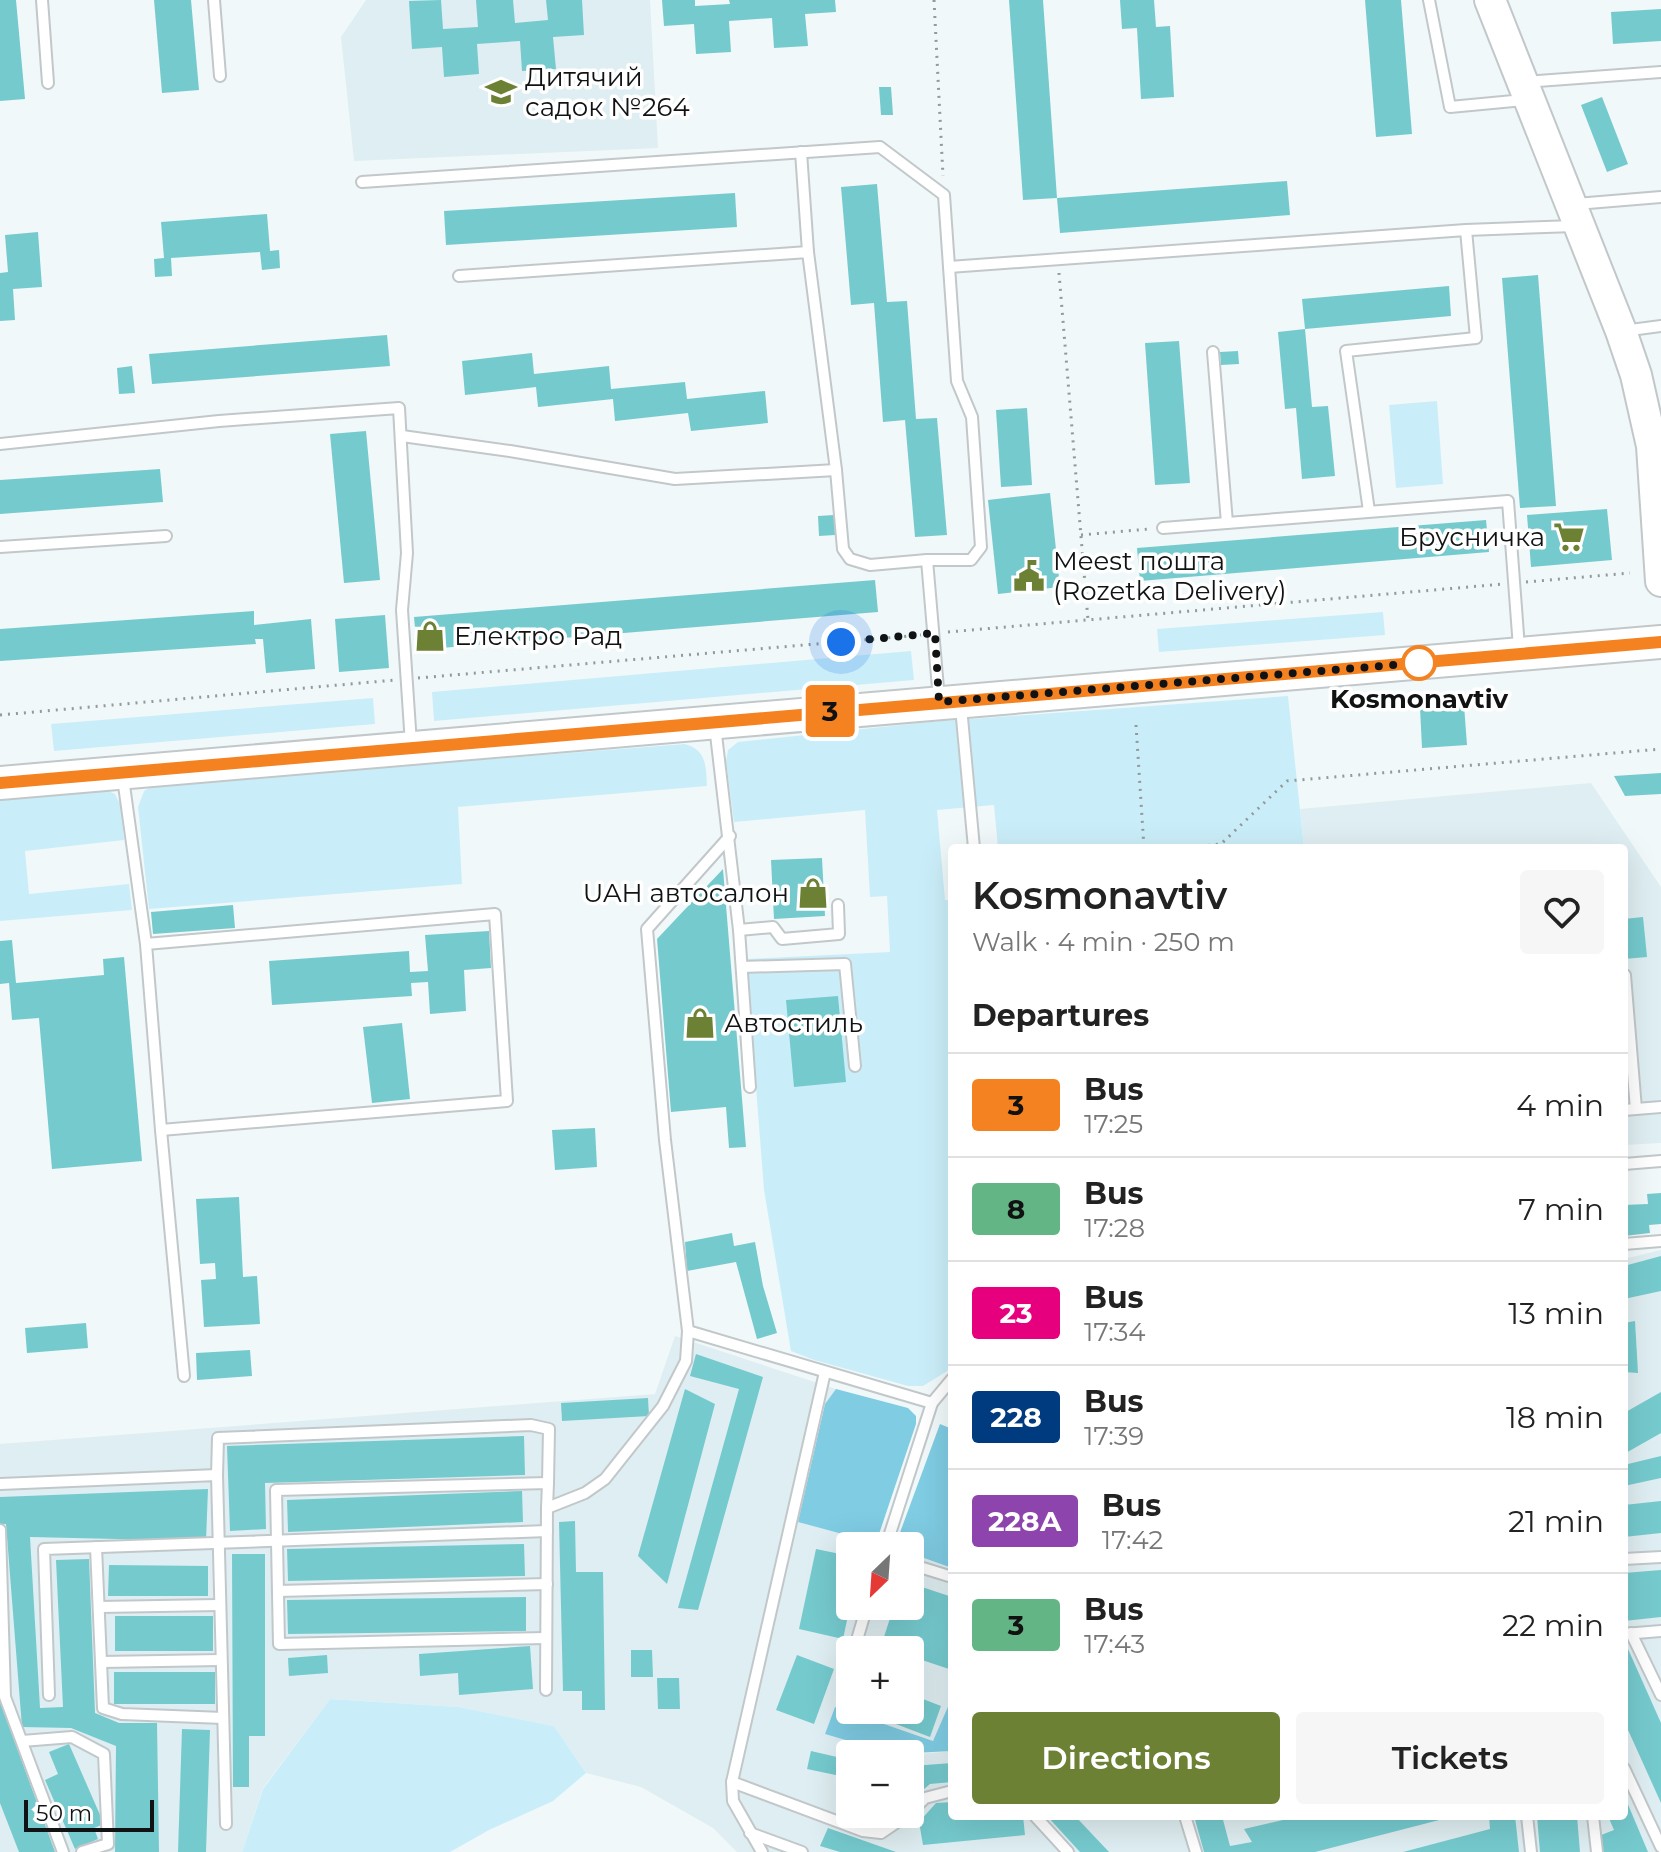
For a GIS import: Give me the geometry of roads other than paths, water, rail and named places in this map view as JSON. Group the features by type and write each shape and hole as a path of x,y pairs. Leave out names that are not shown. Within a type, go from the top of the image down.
{"main road":[{"path":"0,783 1661,642"}],"street":[{"path":"1490,0 1636,375 1652,446 1659,499 1661,581"}],"lane":[{"path":"42,0 48,83"},
{"path":"214,0 220,76"},
{"path":"1429,0 1450,107 1526,91 1661,72"},
{"path":"362,182 801,152 880,147 944,195 957,381 972,417 981,547 971,560 870,565 850,559 843,549 808,252 801,152"},
{"path":"949,267 1466,230 1574,215 1661,197"},
{"path":"1369,511 1346,351 1476,338 1466,230"},
{"path":"459,276 808,252"},
{"path":"1621,331 1661,326"},
{"path":"1213,352 1227,523"},
{"path":"0,444 219,421 399,408 407,553 402,610 411,746"},
{"path":"402,436 675,479 836,470"},
{"path":"1163,528 1508,501 1519,654"},
{"path":"0,547 166,536"},
{"path":"927,560 935,633 950,701 973,844"},
{"path":"714,720 730,836 750,1087"},
{"path":"122,772 146,944 184,1376"},
{"path":"547,1508 585,1493 605,1479 663,1406 686,1361 688,1331 665,1140 647,929 730,836"},
{"path":"739,930 773,927 782,939 839,934 838,905"},
{"path":"146,944 495,914 507,1101 161,1130"},
{"path":"742,967 845,964 855,1066"},
{"path":"1628,1012 1636,1109"},
{"path":"1628,1110 1661,1107"},
{"path":"1628,1164 1661,1161"},
{"path":"1628,1244 1661,1241"},
{"path":"688,1331 932,1403"},
{"path":"762,1852 733,1801 732,1782 825,1372"},
{"path":"891,1532 932,1403 948,1384"},
{"path":"226,1824 219,1605 218,1438 531,1425 549,1429 546,1690"},
{"path":"0,1484 217,1475"},
{"path":"546,1638 279,1644 276,1490 548,1483"},
{"path":"0,1530 5,1697 63,1852"},
{"path":"49,1695 44,1549 547,1531"},
{"path":"96,1547 103,1708 122,1714 223,1718"},
{"path":"1628,1559 1661,1557"},
{"path":"924,1568 948,1576"},
{"path":"278,1591 547,1584"},
{"path":"99,1607 219,1605"},
{"path":"1661,1631 1628,1634 1661,1695"},
{"path":"101,1662 221,1660"},
{"path":"22,1741 72,1737 104,1754 108,1844 82,1852"},
{"path":"1628,1777 1661,1847"},
{"path":"732,1782 836,1821"},
{"path":"924,1799 948,1792"},
{"path":"1039,1820 1068,1852"},
{"path":"1186,1820 1196,1852"},
{"path":"1527,1820 1531,1852"},
{"path":"1593,1820 1597,1852"},
{"path":"855,1828 881,1833 889,1828"},
{"path":"750,1833 802,1852"}],"place":[{"name":"Дитячий садок №264","path":"501,92"},
{"name":"Брусничка","path":"1569,537"},
{"name":"Meest пошта (Rozetka Delivery)","path":"1029,576"},
{"name":"Електро Рад","path":"430,636"},
{"name":"Kosmonavtiv","path":"1419,663"},
{"name":"UAH автосалон","path":"813,893"},
{"name":"Автостиль","path":"700,1023"}]}
